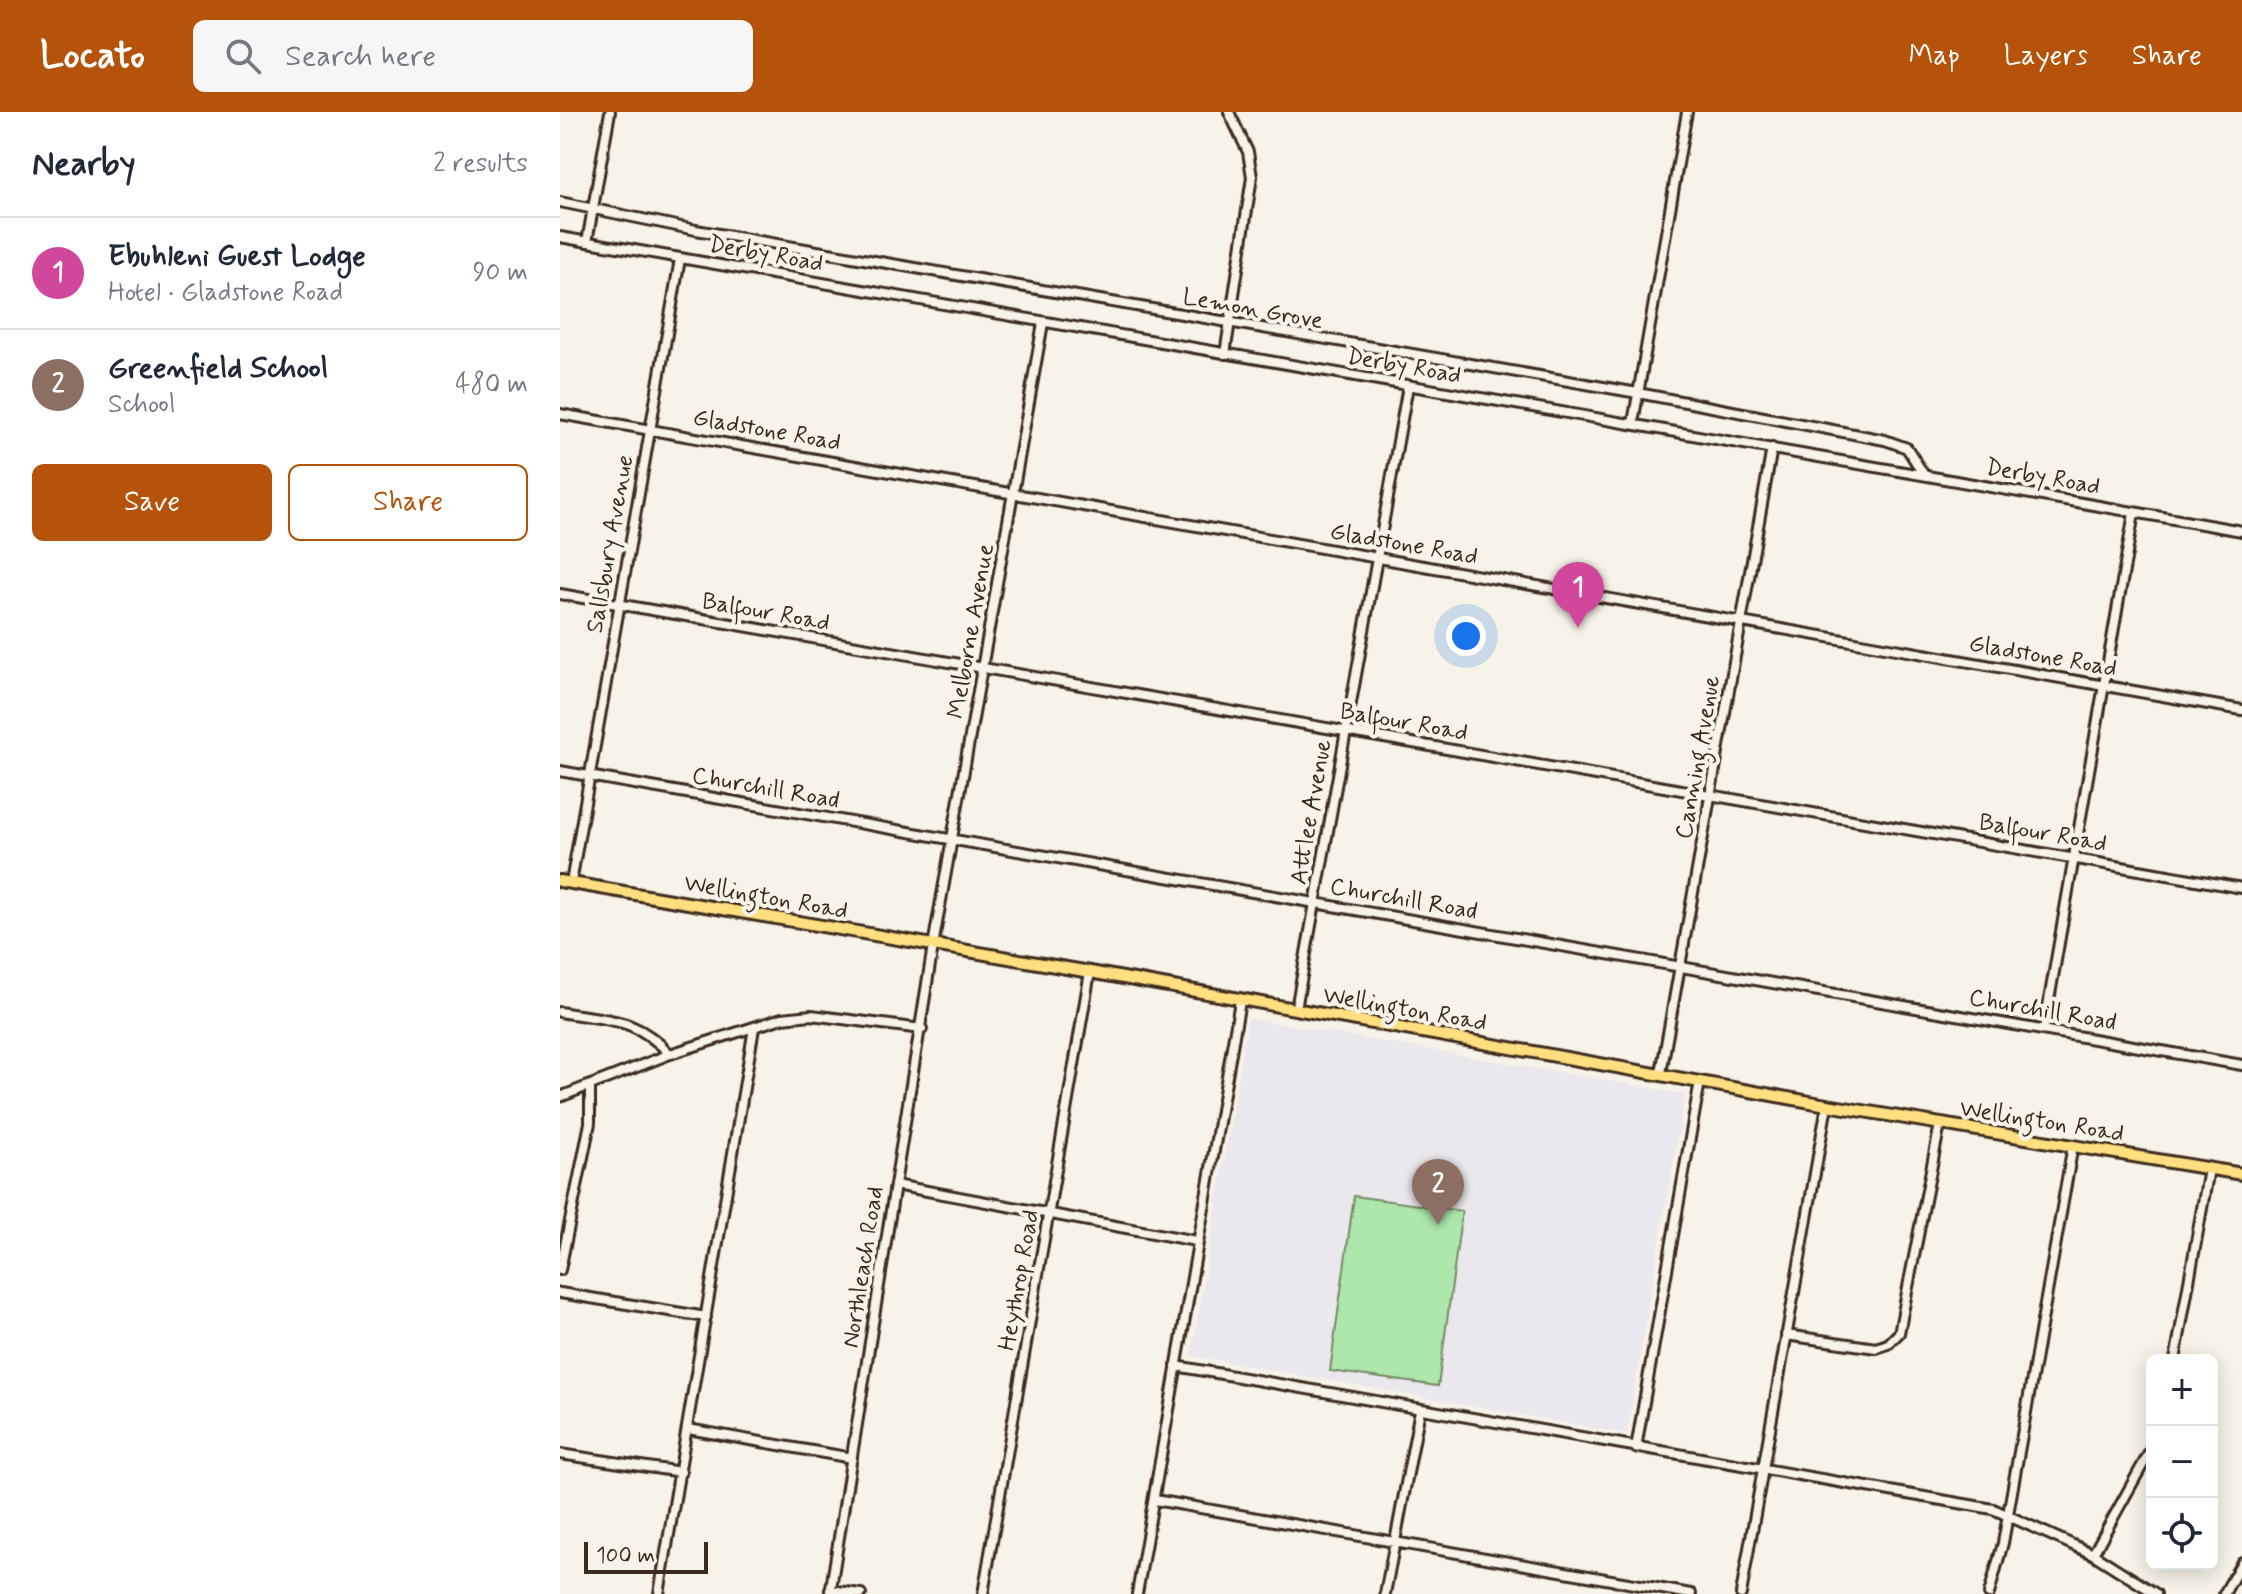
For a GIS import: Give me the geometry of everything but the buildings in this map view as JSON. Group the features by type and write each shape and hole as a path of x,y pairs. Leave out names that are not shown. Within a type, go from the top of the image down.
{"main road":[{"name":"Wellington Road","path":"566,882 1090,972 1827,1105 2242,1174"}],"street":[{"path":"587,242 610,112"},
{"path":"1225,354 1252,177 1248,152 1229,112"},
{"path":"1633,423 1687,112"},
{"name":"Lemon Grove","path":"560,202 696,230 1638,393 1885,440 1907,448 1924,475"},
{"name":"Derby Road","path":"560,237 2242,531"},
{"name":"Sallsbury Avenue","path":"566,882 590,776 617,604 680,259"},
{"name":"Melborne Avenue","path":"933,946 985,668 1043,323"},
{"name":"Attlee Avenue","path":"1296,1009 1408,386"},
{"name":"Gladstone Road","path":"560,414 2242,710"},
{"name":"Canning Avenue","path":"1661,1073 1772,448"},
{"path":"2044,1029 2077,858 2134,513"},
{"name":"Balfour Road","path":"560,594 2242,888"},
{"name":"Churchill Road","path":"560,771 2242,1065"},
{"name":"Northleach Road","path":"830,1592 933,946"},
{"name":"Heythrop Road","path":"983,1594 1090,972"},
{"path":"1137,1594 1240,1001"},
{"path":"560,1012 634,1025 650,1033 670,1054"},
{"path":"560,1097 670,1054 782,1018 811,1015 922,1029"},
{"path":"659,1594 754,1028"},
{"path":"1636,1448 1700,1081"},
{"path":"560,1270 590,1123 590,1087"},
{"path":"1741,1594 1827,1105"},
{"path":"1786,1335 1876,1348 1888,1344 1899,1333 1940,1124"},
{"path":"1989,1594 1997,1574 2073,1145"},
{"path":"2176,1354 2209,1169"},
{"path":"895,1185 1196,1241"},
{"path":"560,1293 706,1317"},
{"path":"1176,1366 2007,1514 2093,1554 2156,1594"},
{"path":"1385,1594 1420,1410"},
{"path":"688,1429 852,1458"},
{"path":"560,1454 681,1472"},
{"path":"2093,1554 2146,1459"},
{"path":"1155,1500 1691,1594"},
{"path":"2224,1594 2242,1562"},
{"path":"830,1592 861,1594"}],"shaded area":[{"path":"1248,1018 1685,1094 1627,1434 1191,1356"}],"green space":[{"path":"1354,1196 1462,1211 1438,1386 1330,1371"}],"place":[{"name":"Ebuhleni Guest Lodge","path":"1578,628"},
{"name":"Greenfield School","path":"1438,1225"}]}
